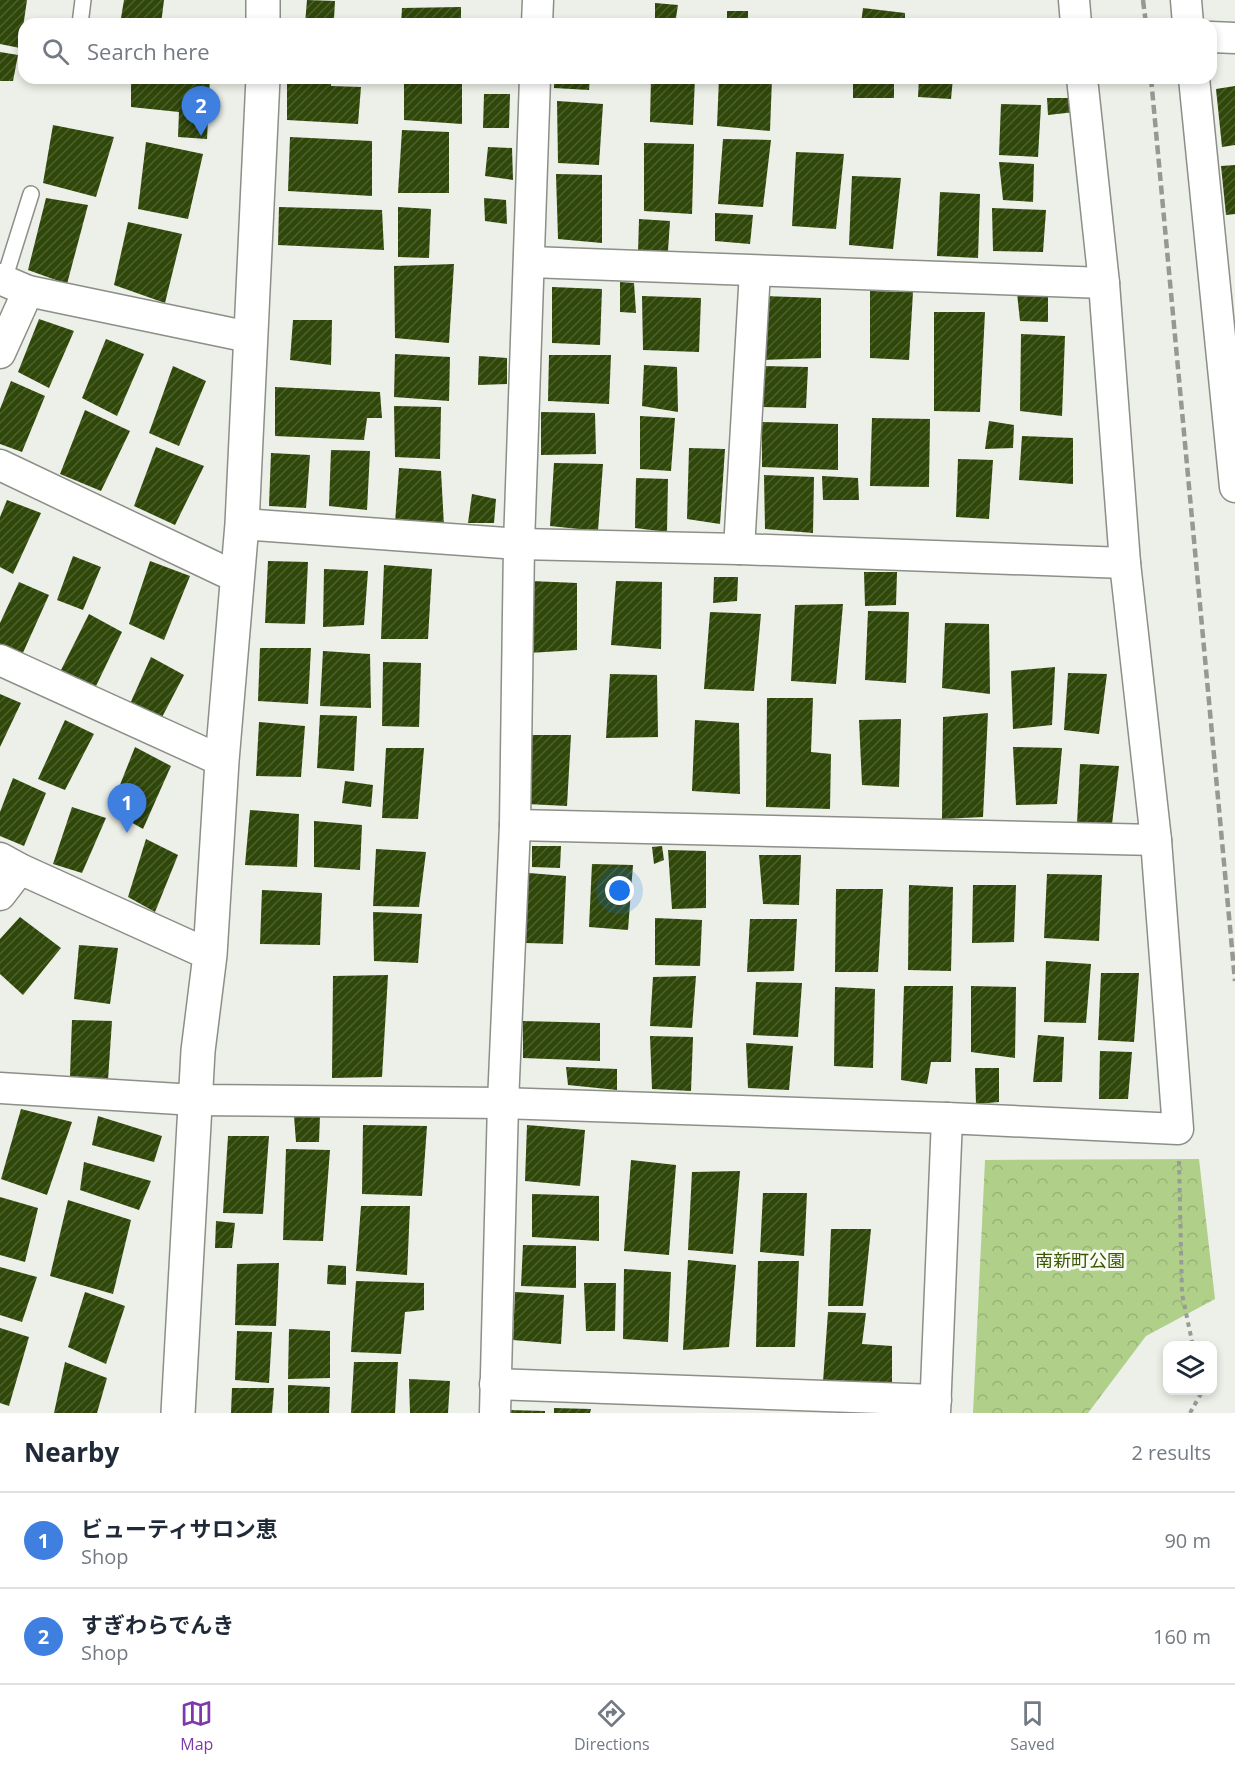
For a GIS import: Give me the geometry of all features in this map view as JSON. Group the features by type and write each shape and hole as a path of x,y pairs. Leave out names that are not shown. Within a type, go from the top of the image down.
{"street":[{"path":"263,0 263,18"},
{"path":"537,18 538,0"},
{"path":"1074,0 1076,18"},
{"path":"1186,0 1188,18"},
{"path":"1217,38 1235,38"},
{"path":"178,1413 198,1051 210,956 222,761 242,524 263,84"},
{"path":"536,84 519,543 515,825 503,1103 495,1398 935,1406 946,1118"},
{"path":"0,1088 195,1100 503,1103 946,1118 1178,1129 1156,840 1125,563 1104,283 1083,84"},
{"path":"1195,84 1234,471"},
{"path":"530,262 1104,283"},
{"path":"739,549 755,271"},
{"path":"0,353 11,283 249,337"},
{"path":"0,465 238,578"},
{"path":"242,524 519,543 1125,563"},
{"path":"0,660 222,761"},
{"path":"515,825 1156,840"},
{"path":"0,895 10,864 210,956"}],"lane":[{"path":"81,18 83,0"},
{"path":"11,283 31,194"}],"path":[{"path":"1178,1129 1182,1294 1192,1341"},
{"path":"1190,1413 1200,1395"}],"green space":[{"name":"南新町公園","path":"1199,1159 1215,1299 1146,1336 1088,1413 973,1413 985,1160"}],"building":[{"path":"0,0 27,0 24,18 18,18 18,48 0,44"},
{"path":"124,0 164,0 162,18 121,18"},
{"path":"307,0 335,1 334,18 306,18"},
{"path":"655,3 678,5 676,18 655,18"},
{"path":"461,7 461,18 401,18 402,8"},
{"path":"863,8 905,13 905,18 862,18"},
{"path":"727,11 748,11 748,18 727,18"},
{"path":"0,52 18,55 13,81 0,81"},
{"path":"131,84 210,84 207,139 178,137 179,112 131,107"},
{"path":"287,84 361,87 358,124 287,120"},
{"path":"404,84 462,84 462,124 404,120"},
{"path":"554,84 590,84 589,90 554,88"},
{"path":"651,84 695,84 693,125 650,122"},
{"path":"719,84 772,84 770,131 717,126"},
{"path":"853,84 894,84 894,98 853,98"},
{"path":"919,84 952,84 951,99 918,97"},
{"path":"1235,86 1235,145 1222,147 1216,89"},
{"path":"484,94 510,94 509,128 483,128"},
{"path":"1047,98 1073,98 1075,112 1048,115"},
{"path":"557,101 603,104 599,165 558,163"},
{"path":"1001,104 1041,105 1038,157 999,155"},
{"path":"53,125 114,137 96,197 43,183"},
{"path":"402,130 449,132 449,193 398,193"},
{"path":"290,137 372,141 372,196 288,191"},
{"path":"723,139 771,140 763,207 718,204"},
{"path":"146,142 203,154 188,219 138,209"},
{"path":"644,143 694,144 692,214 644,211"},
{"path":"488,147 512,148 513,180 485,176"},
{"path":"796,152 844,154 836,229 792,226"},
{"path":"999,162 1034,164 1033,202 1003,200"},
{"path":"1235,165 1235,214 1226,215 1221,166"},
{"path":"556,174 602,175 602,243 558,239"},
{"path":"852,176 901,178 893,249 849,245"},
{"path":"940,192 980,194 978,258 937,256"},
{"path":"46,198 88,205 67,284 28,270"},
{"path":"484,198 506,200 507,224 485,221"},
{"path":"279,207 382,210 384,250 278,245"},
{"path":"398,207 431,209 429,258 398,257"},
{"path":"992,208 1046,210 1043,252 993,251"},
{"path":"715,213 753,215 750,244 715,241"},
{"path":"639,219 670,221 668,251 638,253"},
{"path":"128,222 182,234 165,303 114,285"},
{"path":"454,264 449,343 395,338 394,266"},
{"path":"620,282 634,283 636,313 620,312"},
{"path":"552,287 602,289 600,345 552,343"},
{"path":"870,291 913,292 909,360 870,358"},
{"path":"1017,293 1048,294 1048,322 1020,321"},
{"path":"642,296 701,298 699,352 643,350"},
{"path":"764,296 821,298 821,358 761,360"},
{"path":"934,312 985,312 980,412 934,411"},
{"path":"39,319 74,331 49,388 18,372"},
{"path":"293,320 332,320 331,365 290,360"},
{"path":"1021,334 1065,336 1062,416 1020,411"},
{"path":"106,339 144,354 117,416 82,398"},
{"path":"395,354 450,357 449,401 394,397"},
{"path":"549,355 611,355 609,404 548,401"},
{"path":"479,356 507,358 507,384 478,385"},
{"path":"644,365 677,367 678,412 642,406"},
{"path":"173,366 206,381 179,446 149,433"},
{"path":"763,366 808,367 806,408 762,407"},
{"path":"11,381 45,396 22,452 0,444 0,409"},
{"path":"275,387 380,392 382,418 367,418 364,440 275,436"},
{"path":"394,406 441,407 440,459 395,457"},
{"path":"85,410 130,431 101,491 60,474"},
{"path":"541,412 595,413 596,454 541,455"},
{"path":"640,416 675,418 671,471 640,469"},
{"path":"872,418 930,419 929,487 870,486"},
{"path":"989,421 1014,425 1013,448 985,449"},
{"path":"762,422 838,424 838,470 762,467"},
{"path":"1022,436 1073,438 1073,484 1019,480"},
{"path":"156,447 204,466 175,525 134,506"},
{"path":"689,448 725,449 720,524 687,519"},
{"path":"331,450 370,451 367,510 329,506"},
{"path":"271,453 310,455 306,508 269,506"},
{"path":"958,459 993,460 989,519 956,517"},
{"path":"554,463 603,464 598,531 550,526"},
{"path":"399,468 441,471 444,526 395,523"},
{"path":"764,475 814,477 813,533 765,529"},
{"path":"822,476 858,478 859,500 823,500"},
{"path":"636,478 668,479 667,532 635,528"},
{"path":"472,494 496,499 494,523 468,523"},
{"path":"7,500 41,513 13,574 0,567 0,517"},
{"path":"73,556 101,567 83,610 57,600"},
{"path":"150,561 190,576 164,640 129,624"},
{"path":"268,561 308,562 305,624 265,623"},
{"path":"384,565 432,569 428,639 381,639"},
{"path":"324,569 368,571 364,625 323,627"},
{"path":"864,572 897,572 896,605 865,606"},
{"path":"714,577 738,577 737,601 713,603"},
{"path":"531,581 577,583 577,650 529,653"},
{"path":"616,581 662,582 661,649 611,645"},
{"path":"19,582 49,595 22,655 0,644 0,623"},
{"path":"843,604 836,684 791,681 795,605"},
{"path":"868,611 909,612 906,683 865,680"},
{"path":"710,612 761,614 754,691 704,689"},
{"path":"89,614 122,632 96,686 61,670"},
{"path":"945,623 989,624 990,694 942,688"},
{"path":"260,648 311,648 308,704 258,701"},
{"path":"323,651 370,654 371,708 320,706"},
{"path":"151,657 184,675 160,721 129,706"},
{"path":"383,662 421,663 419,727 382,726"},
{"path":"1055,667 1052,725 1013,729 1011,671"},
{"path":"1068,673 1107,674 1099,734 1064,730"},
{"path":"610,674 657,675 658,737 606,738"},
{"path":"0,694 21,703 0,747"},
{"path":"767,698 813,698 811,752 831,754 830,809 766,807"},
{"path":"988,713 983,817 942,819 943,717"},
{"path":"320,715 357,716 354,771 317,768"},
{"path":"901,719 899,787 862,785 859,720"},
{"path":"65,720 94,734 65,790 38,779"},
{"path":"695,720 739,723 740,794 692,791"},
{"path":"259,722 305,726 301,777 256,776"},
{"path":"528,735 571,735 567,806 527,804"},
{"path":"135,747 171,766 143,829 110,810"},
{"path":"1013,747 1062,748 1057,804 1016,805"},
{"path":"386,748 424,748 418,819 382,818"},
{"path":"1080,764 1119,766 1112,824 1077,824"},
{"path":"13,778 46,793 24,846 0,836 0,812"},
{"path":"345,781 373,785 371,807 342,803"},
{"path":"72,807 106,818 82,873 53,864"},
{"path":"250,810 299,814 297,867 245,865"},
{"path":"314,821 362,825 360,870 314,867"},
{"path":"146,839 178,855 155,912 128,897"},
{"path":"532,846 561,846 560,868 532,867"},
{"path":"662,846 664,860 654,864 652,847"},
{"path":"376,849 426,852 419,907 373,906"},
{"path":"668,850 706,851 706,908 672,909"},
{"path":"759,855 801,855 799,905 763,904"},
{"path":"592,864 633,865 628,930 589,927"},
{"path":"529,873 566,876 563,944 525,943"},
{"path":"1047,874 1102,875 1099,941 1044,938"},
{"path":"909,885 953,887 951,971 908,970"},
{"path":"973,885 1016,885 1014,942 972,943"},
{"path":"836,889 883,889 878,972 835,972"},
{"path":"262,890 322,893 320,945 260,944"},
{"path":"373,912 422,914 418,963 374,961"},
{"path":"20,917 61,948 23,995 0,974 0,939"},
{"path":"655,918 702,920 700,966 655,965"},
{"path":"750,919 797,919 794,971 747,972"},
{"path":"79,945 118,948 110,1004 74,999"},
{"path":"1046,961 1091,964 1086,1023 1044,1022"},
{"path":"1101,973 1139,973 1134,1042 1098,1040"},
{"path":"388,975 382,1077 332,1078 333,976"},
{"path":"696,976 692,1028 650,1026 653,977"},
{"path":"756,982 802,983 798,1037 753,1035"},
{"path":"904,986 953,986 951,1062 931,1062 927,1084 901,1080"},
{"path":"971,986 1016,987 1015,1058 971,1052"},
{"path":"835,987 875,989 873,1068 834,1066"},
{"path":"72,1020 112,1021 108,1080 70,1076"},
{"path":"523,1021 600,1023 600,1061 523,1058"},
{"path":"1038,1035 1064,1037 1062,1082 1033,1082"},
{"path":"650,1036 693,1037 691,1091 652,1089"},
{"path":"746,1043 793,1046 789,1090 748,1088"},
{"path":"1100,1051 1132,1052 1128,1099 1099,1099"},
{"path":"566,1067 617,1069 617,1090 568,1085"},
{"path":"975,1068 999,1068 999,1102 976,1104"},
{"path":"21,1109 72,1122 47,1195 1,1179"},
{"path":"98,1116 162,1136 154,1162 92,1145"},
{"path":"294,1116 320,1116 319,1142 296,1142"},
{"path":"363,1125 427,1126 422,1196 362,1194"},
{"path":"527,1125 585,1130 580,1186 525,1181"},
{"path":"228,1136 269,1136 263,1214 223,1213"},
{"path":"286,1149 330,1150 323,1241 283,1240"},
{"path":"631,1160 676,1165 669,1255 624,1251"},
{"path":"84,1162 151,1181 139,1210 80,1190"},
{"path":"740,1171 733,1254 688,1250 692,1172"},
{"path":"763,1193 807,1193 804,1256 760,1252"},
{"path":"532,1194 599,1196 599,1241 532,1237"},
{"path":"0,1197 38,1208 25,1262 0,1255"},
{"path":"68,1200 131,1220 113,1294 50,1276"},
{"path":"361,1206 410,1206 407,1275 356,1271"},
{"path":"216,1221 235,1223 232,1248 215,1248"},
{"path":"831,1229 871,1229 863,1306 828,1306"},
{"path":"523,1245 576,1246 576,1288 521,1286"},
{"path":"688,1260 736,1265 729,1347 683,1350"},
{"path":"758,1261 799,1261 795,1347 756,1347"},
{"path":"279,1263 276,1326 235,1325 237,1264"},
{"path":"328,1265 346,1266 346,1285 327,1284"},
{"path":"0,1267 37,1277 22,1322 0,1315"},
{"path":"624,1269 671,1272 668,1342 623,1339"},
{"path":"356,1281 424,1283 424,1310 405,1312 401,1354 351,1352"},
{"path":"584,1283 616,1283 615,1331 586,1331"},
{"path":"85,1292 125,1306 106,1364 68,1347"},
{"path":"515,1292 564,1295 561,1344 513,1340"},
{"path":"828,1312 866,1313 862,1344 892,1346 892,1384 823,1382"},
{"path":"0,1328 29,1337 9,1406 0,1403"},
{"path":"289,1329 330,1331 330,1378 288,1379"},
{"path":"237,1331 272,1332 269,1383 235,1380"},
{"path":"65,1362 107,1378 97,1413 54,1413"},
{"path":"354,1362 398,1362 395,1413 351,1413"},
{"path":"409,1379 450,1381 448,1413 410,1413"},
{"path":"288,1385 330,1387 329,1413 288,1413"},
{"path":"232,1388 274,1388 272,1413 231,1413"},
{"path":"554,1408 591,1409 590,1413 554,1413"},
{"path":"509,1410 545,1411 545,1413 509,1413"}],"railway":[{"path":"1143,0 1145,18"},
{"path":"1152,84 1235,981"}],"place":[{"name":"すぎわらでんき","path":"201,136"},
{"name":"ビューティサロン恵","path":"127,833"}]}
